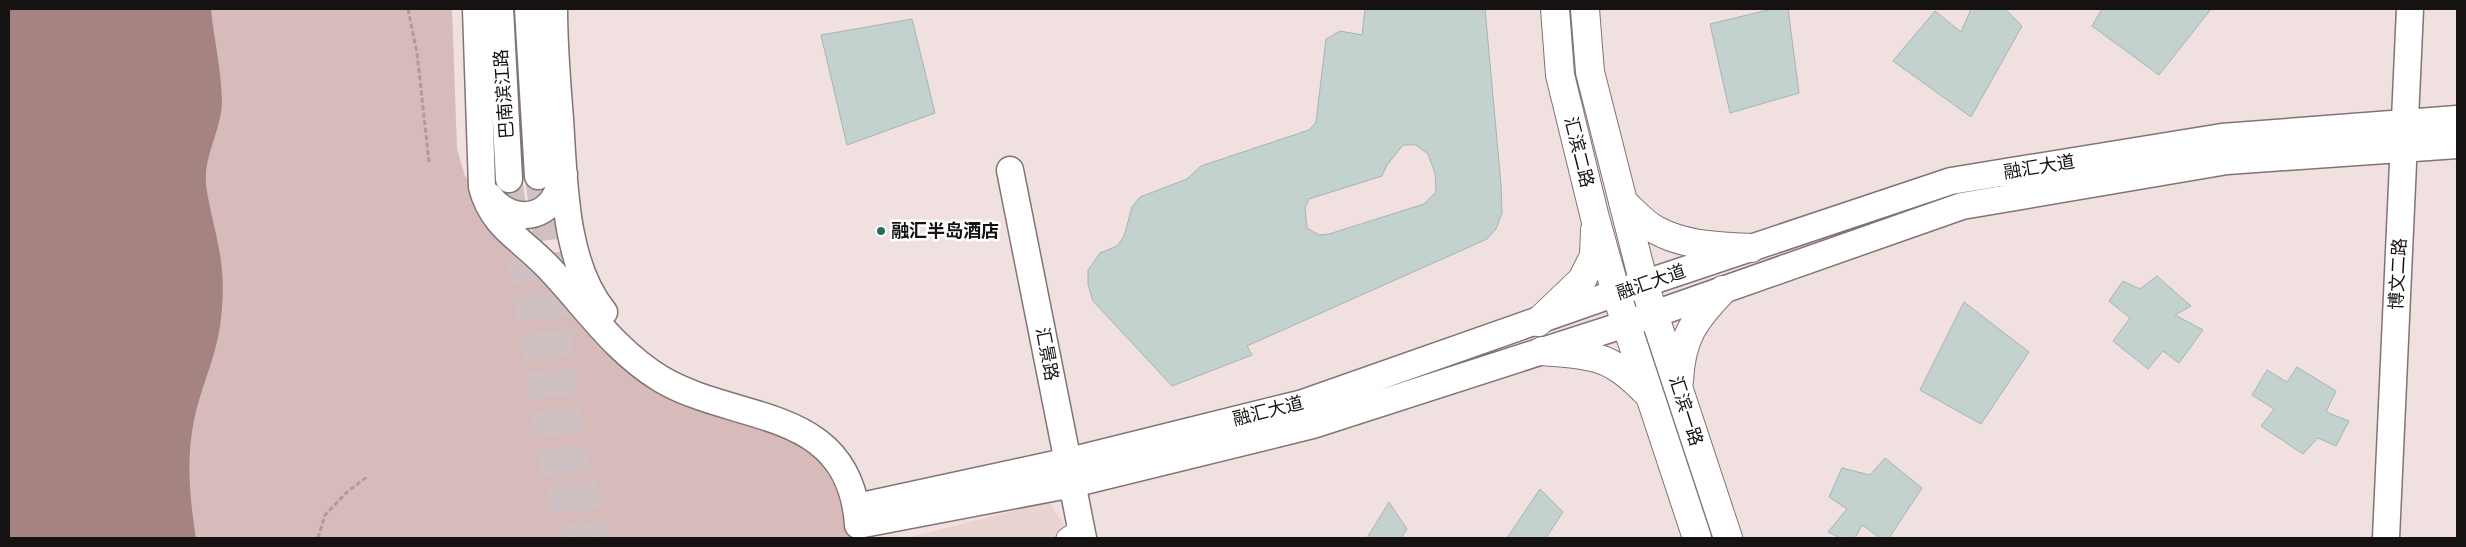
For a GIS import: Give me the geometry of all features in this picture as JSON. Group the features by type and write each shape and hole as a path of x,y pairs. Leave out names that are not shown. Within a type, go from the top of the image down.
{"main road":[{"path":"476,9 482,188 487,205 495,218 544,263 613,341 636,362 662,379 698,396 784,422 812,438 833,457 847,476 862,523"},
{"name":"巴南滨江路","path":"500,9 509,179"},
{"name":"巴南滨江路","path":"528,9 538,176"},
{"path":"554,9 569,227 582,272 598,305 621,333 645,355 667,370 704,387 791,415 815,429 839,450 854,473 862,523"},
{"name":"汇滨二路","path":"1555,9 1560,74 1595,218 1616,293"},
{"name":"汇滨二路","path":"1585,9 1590,72 1644,284"},
{"name":"博文二路","path":"2386,538 2410,9"},
{"name":"融汇大道","path":"1071,473 1303,403 1616,293 1951,181 2222,137 2404,121 2457,119"},
{"name":"融汇大道","path":"862,523 1071,473 1313,425 1626,324 1962,206 2227,161 2457,145"},
{"name":"汇景路","path":"1010,170 1071,473 1077,535"},
{"path":"482,188 503,210 520,216 530,214 549,204 557,194 564,174"},
{"path":"1623,202 1654,230 1680,240 1712,246 1750,248"},
{"path":"1538,322 1582,280 1594,256 1595,218"},
{"name":"汇滨一路","path":"1644,284 1728,538"},
{"path":"1679,390 1680,357 1687,334 1701,312 1723,290"},
{"name":"汇滨一路","path":"1616,293 1697,538"},
{"path":"1542,351 1605,359 1628,372 1650,396"}],"path":[{"path":"408,9 417,53 429,162"},
{"path":"318,538 326,515 347,492 368,476"}],"shaded area":[{"path":"9,9 211,9 222,103 219,123 206,173 206,184 220,252 223,294 218,339 200,397 190,450 190,480 196,538 9,538"},
{"path":"211,9 452,9 457,149 465,176 567,276 598,334 776,427 809,448 843,481 851,505 853,538 196,538 190,480 190,450 197,409 220,327 222,308 221,272 206,184 206,173 219,123 222,103"},
{"path":"1049,502 1068,531 1069,538 906,538"}],"building":[{"path":"1365,9 1485,9 1501,184 1502,213 1496,229 1487,239 1247,346 1252,355 1172,386 1093,301 1088,285 1088,270 1100,253 1117,246 1124,236 1132,207 1140,197 1187,179 1201,166 1309,130 1316,122 1326,39 1340,31 1362,35","holes":["1403,145 1416,145 1428,154 1435,173 1436,192 1424,204 1329,234 1319,235 1307,228 1305,208 1309,199 1382,176 1387,165"]},
{"path":"1772,9 1788,9 1799,93 1730,113 1710,24"},
{"path":"1971,9 2005,9 2022,26 1971,117 1893,61 1935,11 1961,32"},
{"path":"2102,9 2211,9 2159,75 2092,26"},
{"path":"912,19 935,113 847,145 821,35"},
{"path":"2157,276 2191,306 2175,315 2203,330 2179,363 2163,351 2148,369 2113,341 2130,318 2109,301 2123,281 2140,289"},
{"path":"1964,302 2029,352 1981,424 1920,390"},
{"path":"2297,367 2336,391 2326,412 2349,421 2336,446 2318,438 2303,454 2261,426 2274,409 2252,395 2267,370 2287,382"},
{"path":"1885,458 1922,488 1889,538 1880,538 1862,525 1855,538 1840,538 1828,532 1847,509 1829,497 1842,468 1870,475"},
{"path":"1540,489 1563,512 1546,538 1507,538"},
{"path":"1389,502 1407,529 1401,538 1367,538"}],"tunnel":[{"path":"538,176 573,453 599,538"},
{"path":"509,179 551,457 574,538"}],"place":[{"name":"融汇半岛酒店","path":"881,231"}]}
